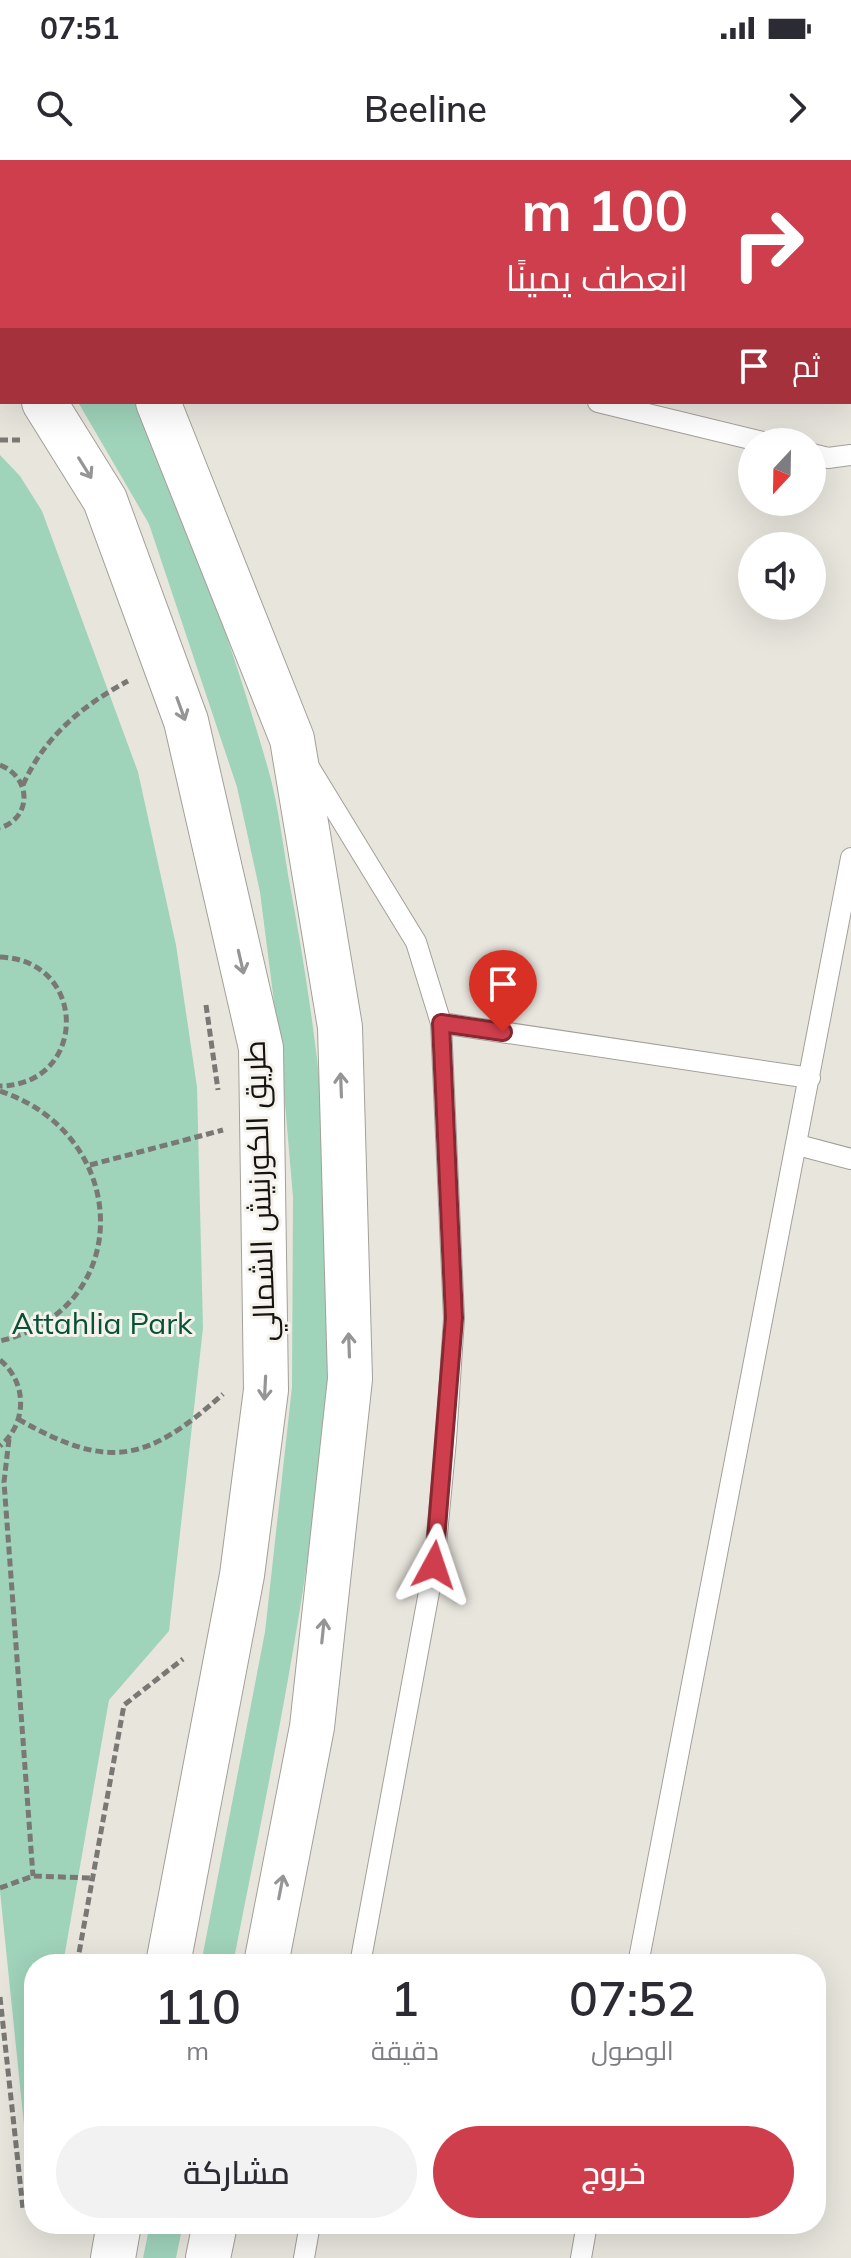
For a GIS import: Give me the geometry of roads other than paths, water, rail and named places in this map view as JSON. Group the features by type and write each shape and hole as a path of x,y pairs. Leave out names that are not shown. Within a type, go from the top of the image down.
{"main road":[{"path":"159,404 292,739 340,1027 350,1379 312,1727 268,1954"},
{"name":"طريق الكورنيش الشمالي","path":"31,416 105,500 186,721 261,1048 266,1390 242,1575 170,1954"},
{"path":"113,2258 117,2234"},
{"path":"208,2258 213,2234"}],"lane":[{"path":"606,404 738,436"},
{"path":"826,458 851,455"},
{"path":"292,739 416,942 441,1023 454,1318 446,1440 434,1565 362,1954"},
{"path":"640,1954 847,898 851,858"},
{"path":"441,1023 810,1078"},
{"path":"798,1145 851,1159"},
{"path":"304,2258 308,2234"},
{"path":"581,2258 585,2234"}],"park label":[{"name":"Attahlia Park","path":"102,1324"}]}
